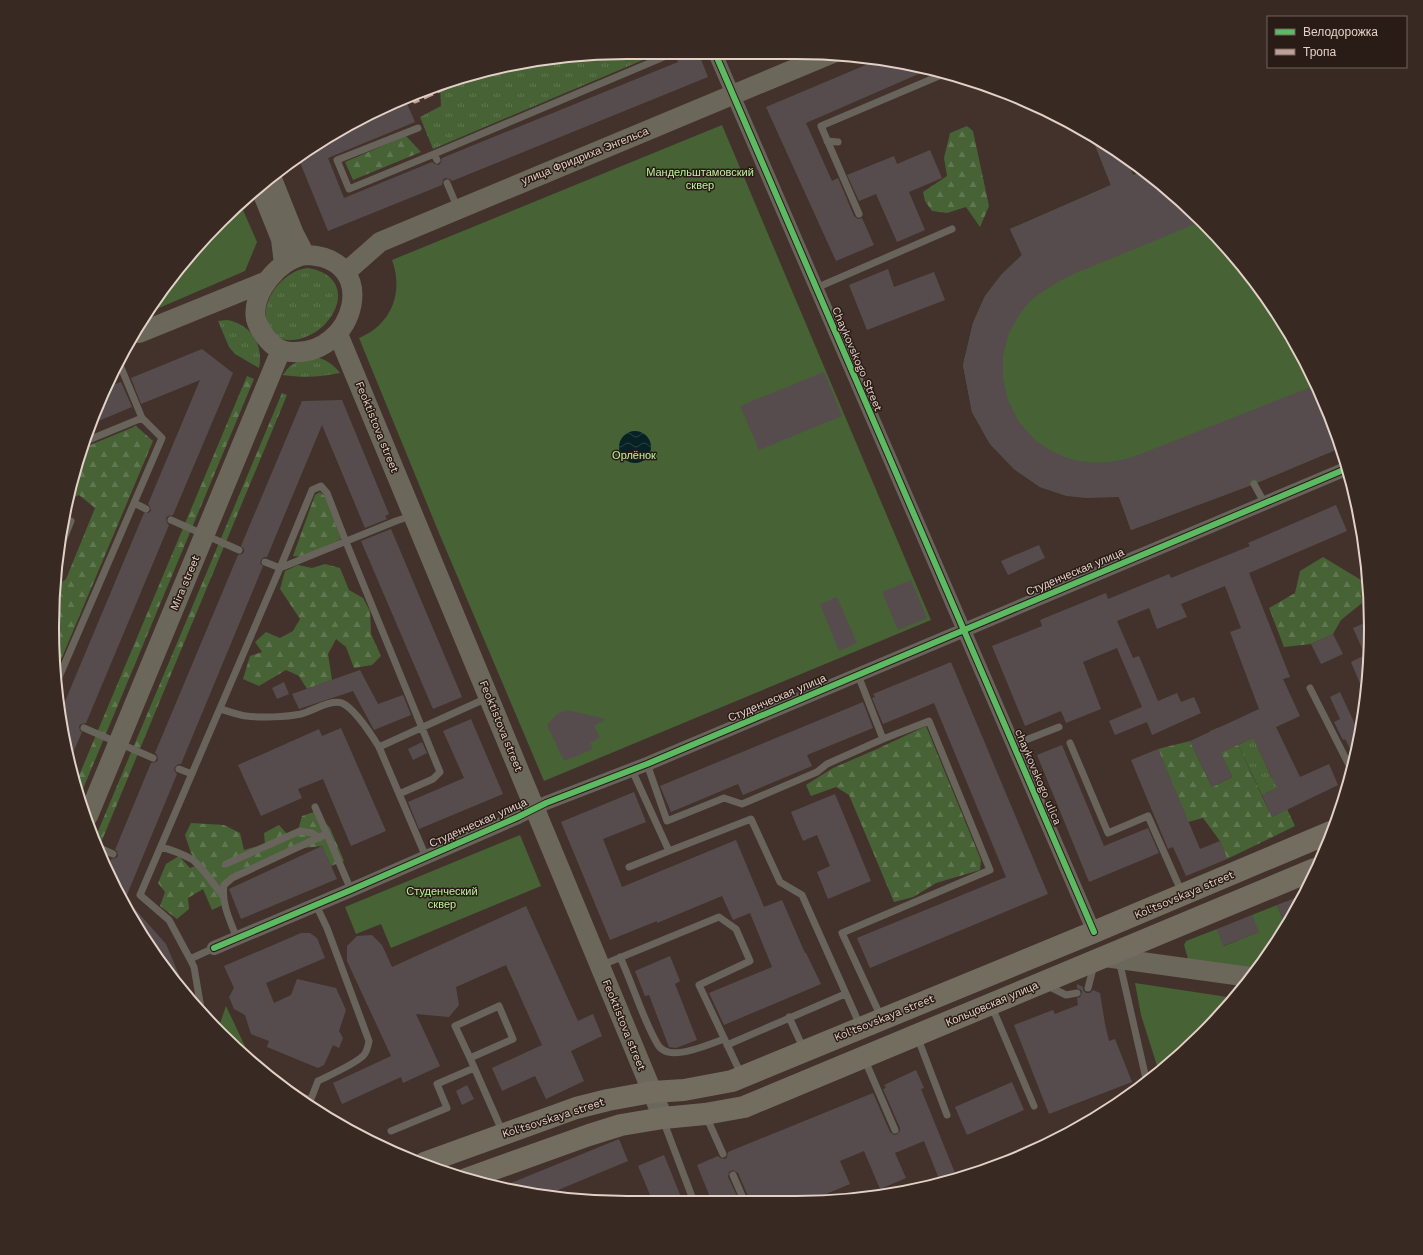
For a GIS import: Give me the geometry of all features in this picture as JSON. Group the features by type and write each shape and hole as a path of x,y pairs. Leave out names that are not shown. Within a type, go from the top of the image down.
{"main road":[{"name":"Kol'tsovskaya street","path":"431,1161 576,1108 608,1100 652,1092 684,1090 732,1080 1094,932 1325,835"},
{"name":"Кольцовская улица","path":"663,1118 705,1114 744,1107 1042,983 1106,959 1308,872"},
{"path":"475,1176 589,1134 663,1118"}],"street":[{"path":"718,59 733,95"},
{"name":"улица Фридриха Энгельса","path":"346,272 380,242 817,60"},
{"name":"Chaykovskogo Street","path":"733,95 963,630"},
{"path":"273,183 294,234 305,255"},
{"path":"262,192 281,239 284,264"},
{"path":"305,255 317,255 327,259 337,264 346,272 351,282 352,304 347,319 338,334 324,345 316,348 292,352 281,350 275,346 261,331 256,318 257,303 267,281 277,269 298,256 305,255"},
{"path":"143,331 267,281"},
{"name":"Feoktistova street","path":"338,334 663,1118"},
{"name":"Mira street","path":"90,812 281,350"},
{"name":"Студенческая улица","path":"214,948 351,890 546,803 647,764 1342,471"},
{"name":"chaykovskogo ulica","path":"963,630 1094,932"},
{"path":"1106,959 1245,976"}],"lane":[{"path":"418,128 337,160 349,188 435,157 659,59"},
{"path":"859,214 821,126 937,77"},
{"path":"827,141 838,142"},
{"path":"447,183 458,209"},
{"path":"816,288 952,229"},
{"path":"61,673 162,438 142,418 122,369"},
{"path":"91,439 142,418"},
{"path":"1254,484 1265,504"},
{"path":"200,1002 194,967 169,920 140,896 312,490 321,486 327,493 440,772 433,779 399,794"},
{"path":"134,503 146,508"},
{"path":"265,562 280,568 414,515"},
{"path":"171,520 239,550"},
{"path":"68,528 71,521"},
{"path":"858,674 883,739"},
{"path":"1310,688 1348,762"},
{"path":"379,747 489,697"},
{"path":"220,710 247,716 283,717 302,714 330,703 340,702 361,721 379,747 426,857"},
{"path":"647,764 667,821 724,798 742,804 817,772 827,764 883,739 929,721 990,870 842,933 882,1019"},
{"path":"1013,744 1059,727"},
{"path":"84,728 153,758"},
{"path":"1070,743 1108,833 1148,816 1183,895"},
{"path":"179,769 192,774"},
{"path":"632,770 668,852"},
{"path":"315,807 351,890"},
{"path":"629,867 751,819 780,882 802,895 860,1028"},
{"path":"226,864 300,831 312,833 320,838"},
{"path":"237,939 226,910 223,896 224,885 232,878 327,834"},
{"path":"161,847 179,853 193,861 207,875 223,896"},
{"path":"104,850 113,854"},
{"path":"310,1099 318,1080 329,1077 363,1056 368,1048 369,1042 316,905"},
{"path":"600,966 719,917 736,929 750,960 699,985 742,1076"},
{"path":"190,959 214,948"},
{"path":"620,957 650,1029 659,1046 664,1051 672,1053 725,1042 845,994"},
{"path":"1088,988 1106,959"},
{"path":"1106,959 1145,1077"},
{"path":"1042,983 1066,995 1077,993"},
{"path":"991,1004 1034,1106"},
{"path":"470,1058 514,1039 499,1006 455,1026 504,1135"},
{"path":"788,1017 804,1051"},
{"path":"916,1035 947,1115"},
{"path":"863,1057 895,1130"},
{"path":"391,1131 447,1108 437,1084 474,1068"},
{"path":"705,1114 723,1154"},
{"path":"663,1118 692,1196"},
{"path":"733,1175 742,1196"}],"green space":[{"path":"645,59 433,149 420,117 441,106 440,91 480,78 553,64 590,60"},
{"name":"Орлёнок","path":"722,125 931,620 544,781 439,533 359,338 379,325 387,316 392,306 396,284 392,260"},
{"path":"967,126 973,131 989,206 980,227 966,207 947,213 932,211 925,201 923,192 947,176 944,158 950,133"},
{"path":"406,136 421,152 353,180 345,162"},
{"path":"1095,145 1130,168 1133,175 1138,173 1142,176 1170,200 1223,253 1247,281 1288,343 1321,410 1336,450 1254,484 1131,530 1119,497 1067,496 1040,487 1014,469 990,444 972,412 963,365 973,323 985,296 1002,274 1022,255 1010,229 1111,185"},
{"path":"243,210 257,242 245,271 157,309 176,281 200,253"},
{"path":"307,268 318,270 327,275 333,281 337,288 337,304 333,314 321,328 300,339 285,340 272,332 267,322 266,312 268,302 279,283 297,271"},
{"path":"227,320 243,326 254,337 259,351 259,368 235,354 229,347 218,321"},
{"path":"314,357 329,362 340,373 312,377 283,375 293,364"},
{"path":"247,376 254,379 83,790 79,777"},
{"path":"282,393 287,395 101,842 97,833"},
{"path":"136,426 153,441 60,662 59,628 61,583 66,579 95,508 79,495 74,497 89,446"},
{"path":"320,492 325,496 341,539 302,557 293,556 315,495"},
{"path":"1323,557 1361,580 1362,603 1341,620 1333,634 1311,644 1284,647 1269,608 1295,593 1300,571"},
{"path":"325,564 340,568 349,590 363,598 370,611 371,634 381,656 372,665 354,668 346,647 336,639 328,654 332,680 307,689 299,676 286,670 259,686 243,679 250,656 262,652 255,642 266,632 280,638 293,631 300,619 280,589 285,571 298,565 312,568"},
{"path":"1228,724 1272,817 1287,809 1295,826 1227,859 1220,841 1203,818 1188,822 1158,749 1190,741 1212,787 1232,777 1210,731"},
{"path":"926,726 981,860 980,870 936,883 913,897 894,902 849,795 836,787 811,796 806,785 833,768"},
{"path":"1261,734 1258,748 1272,778 1285,784 1262,795 1238,745"},
{"path":"317,811 330,828 344,861 331,866 322,846 304,848 226,881 227,903 212,910 203,889 188,898 189,909 177,919 160,906 165,892 158,883 166,864 179,856 190,868 198,865 191,853 185,835 191,823 224,825 240,833 244,850 265,844 264,833 279,825 287,834 298,830 302,816"},
{"name":"Студенческий сквер","path":"520,835 541,886 391,948 381,924 356,934 345,907"},
{"path":"1277,905 1283,920 1250,969 1188,959 1184,945 1186,941 1217,929 1224,946 1258,932 1252,915"},
{"path":"1135,983 1227,997 1197,1029 1157,1066 1141,1015"},
{"path":"226,1006 246,1048 226,1029 220,1023"}],"water":[{"path":"632,431 638,431 648,438 651,447 650,453 644,460 638,463 632,463 622,456 619,450 619,444 626,434"}],"building":[{"path":"677,59 701,59 708,77 452,181 445,178 442,185 328,231 300,163 343,135 407,103 415,122 328,158 344,198 432,162 439,165 442,158 678,62"},
{"path":"869,64 921,73 806,123 832,181 838,178 854,216 858,219 862,218 874,245 836,261 766,107"},
{"path":"1095,145 1130,168 1133,176 1139,174 1142,176 1195,224 1069,276 1032,299 1021,312 1009,333 1003,356 1003,378 1008,400 1019,422 1035,440 1053,452 1073,460 1095,463 1116,461 1133,457 1310,387 1321,410 1336,450 1259,482 1252,479 1249,486 1131,530 1119,497 1086,498 1067,496 1040,487 1014,469 990,444 972,412 963,365 973,323 985,296 1002,274 1022,255 1010,229 1111,185"},
{"path":"930,150 942,178 909,192 925,230 897,242 876,194 859,201 847,175 894,156 897,164"},
{"path":"888,269 894,287 934,272 945,300 867,330 849,285"},
{"path":"202,349 233,373 173,515 166,518 169,525 86,723 79,726 80,731 82,732 73,752 64,703 144,513 151,511 148,504 200,380 141,404 131,378"},
{"path":"824,372 842,416 759,450 740,406"},
{"path":"121,382 132,407 98,421 102,410 114,384"},
{"path":"342,400 389,514 385,516 387,519 365,528 322,425 267,557 264,557 261,560 260,563 263,566 181,764 178,764 175,767 174,770 177,774 127,896 110,862 111,859 118,856 117,851 115,850 151,763 158,760 155,753 238,555 244,552 244,549 241,546 302,401"},
{"path":"1336,505 1347,531 1249,573 1290,677 1283,679 1300,716 1276,727 1300,777 1329,764 1338,785 1272,817 1262,795 1277,788 1253,738 1221,753 1232,777 1212,787 1190,741 1259,709 1230,632 1241,628 1225,586 1181,604 1187,617 1157,629 1149,608 1117,621 1133,658 1139,656 1158,701 1177,693 1181,702 1194,697 1201,713 1152,735 1147,722 1115,735 1109,721 1142,707 1117,648 1083,662 1101,709 1066,723 1061,711 1025,726 992,646 1042,626 1040,620 1106,593 1108,599 1169,574 1171,578 1250,546 1248,543"},
{"path":"391,529 462,697 433,709 361,541"},
{"path":"1039,545 1045,558 1008,575 1001,561"},
{"path":"911,580 927,618 898,630 882,592"},
{"path":"837,597 857,643 839,651 820,604"},
{"path":"1364,623 1363,651 1353,628"},
{"path":"1333,634 1343,654 1321,664 1311,644"},
{"path":"1363,656 1361,685 1351,662"},
{"path":"951,662 1048,894 870,968 857,938 1006,877 934,703 883,724 872,698 875,697 873,694"},
{"path":"360,670 378,704 403,695 411,715 374,730 353,691 299,709 292,694"},
{"path":"284,682 289,694 277,699 272,688"},
{"path":"1340,692 1355,725 1351,749 1345,739 1343,740 1334,722 1340,719 1330,697"},
{"path":"863,702 873,728 807,755 812,766 743,795 738,784 671,812 660,786"},
{"path":"567,710 606,719 594,726 600,737 590,743 593,749 564,761 547,725 557,714"},
{"path":"471,719 503,794 419,829 408,802 464,778 443,731"},
{"path":"341,728 386,831 351,846 323,779 298,789 302,798 261,816 238,765 319,729 322,736"},
{"path":"422,742 427,753 413,760 408,749"},
{"path":"1062,745 1104,846 1148,828 1159,853 1089,882 1037,755"},
{"path":"1158,749 1200,849 1220,841 1227,859 1186,876 1173,847 1168,849 1131,760"},
{"path":"634,792 646,822 603,839 622,887 736,840 764,907 782,900 805,953 821,984 724,1025 709,993 772,967 750,913 733,920 722,896 657,923 657,921 610,940 561,822"},
{"path":"835,794 871,881 828,899 817,872 830,866 817,835 803,841 791,812"},
{"path":"322,846 337,879 241,919 229,889"},
{"path":"1295,898 1283,920 1277,905"},
{"path":"131,905 166,944 181,980 155,943"},
{"path":"526,906 578,1021 593,1014 602,1036 571,1051 584,1081 546,1099 535,1076 502,1091 492,1068 542,1045 506,965 456,987 459,1005 449,1017 416,1014 440,1066 403,1083 401,1077 342,1104 333,1083 391,1056 347,961 347,946 357,936 372,935 382,945 392,967"},
{"path":"1252,915 1259,932 1223,946 1217,929"},
{"path":"301,933 310,933 317,938 325,958 266,983 274,1003 291,995 297,979 336,988 346,1010 339,1031 343,1038 339,1048 333,1045 324,1065 318,1068 267,1047 269,1041 251,1034 245,1015 234,1009 229,997 234,988 224,966"},
{"path":"670,956 680,981 675,984 697,1040 676,1048 669,1047 649,995 645,996 635,971"},
{"path":"1077,984 1083,987 1083,990 1086,993 1090,993 1093,990 1100,993 1109,1041 1115,1039 1132,1082 1049,1114 1014,1025 1053,1010 1055,1014 1078,1005 1077,998 1080,997 1082,992 1077,988"},
{"path":"916,1070 924,1088 921,1089 955,1173 939,1178 924,1141 895,1153 906,1178 880,1189 864,1151 840,1161 850,1184 823,1195 748,1196 738,1173 733,1170 729,1172 728,1177 737,1196 710,1196 697,1165 718,1156 725,1159 728,1152 873,1093 890,1132 894,1135 897,1134 900,1131 900,1128 883,1089 886,1088 884,1085"},
{"path":"1012,1082 1024,1110 967,1135 955,1107"},
{"path":"467,1085 474,1099 462,1105 456,1091"},
{"path":"619,1139 628,1161 555,1191 510,1183"},
{"path":"664,1155 681,1196 650,1196 638,1166"}],"marked path":[{"path":"414,100 425,96"}],"cycle path":[{"path":"718,59 1094,932"},
{"path":"214,948 351,890 518,817 546,803 647,764 1342,471"}],"park label":[{"name":"Мандельштамовский сквер","path":"700,178"}]}
